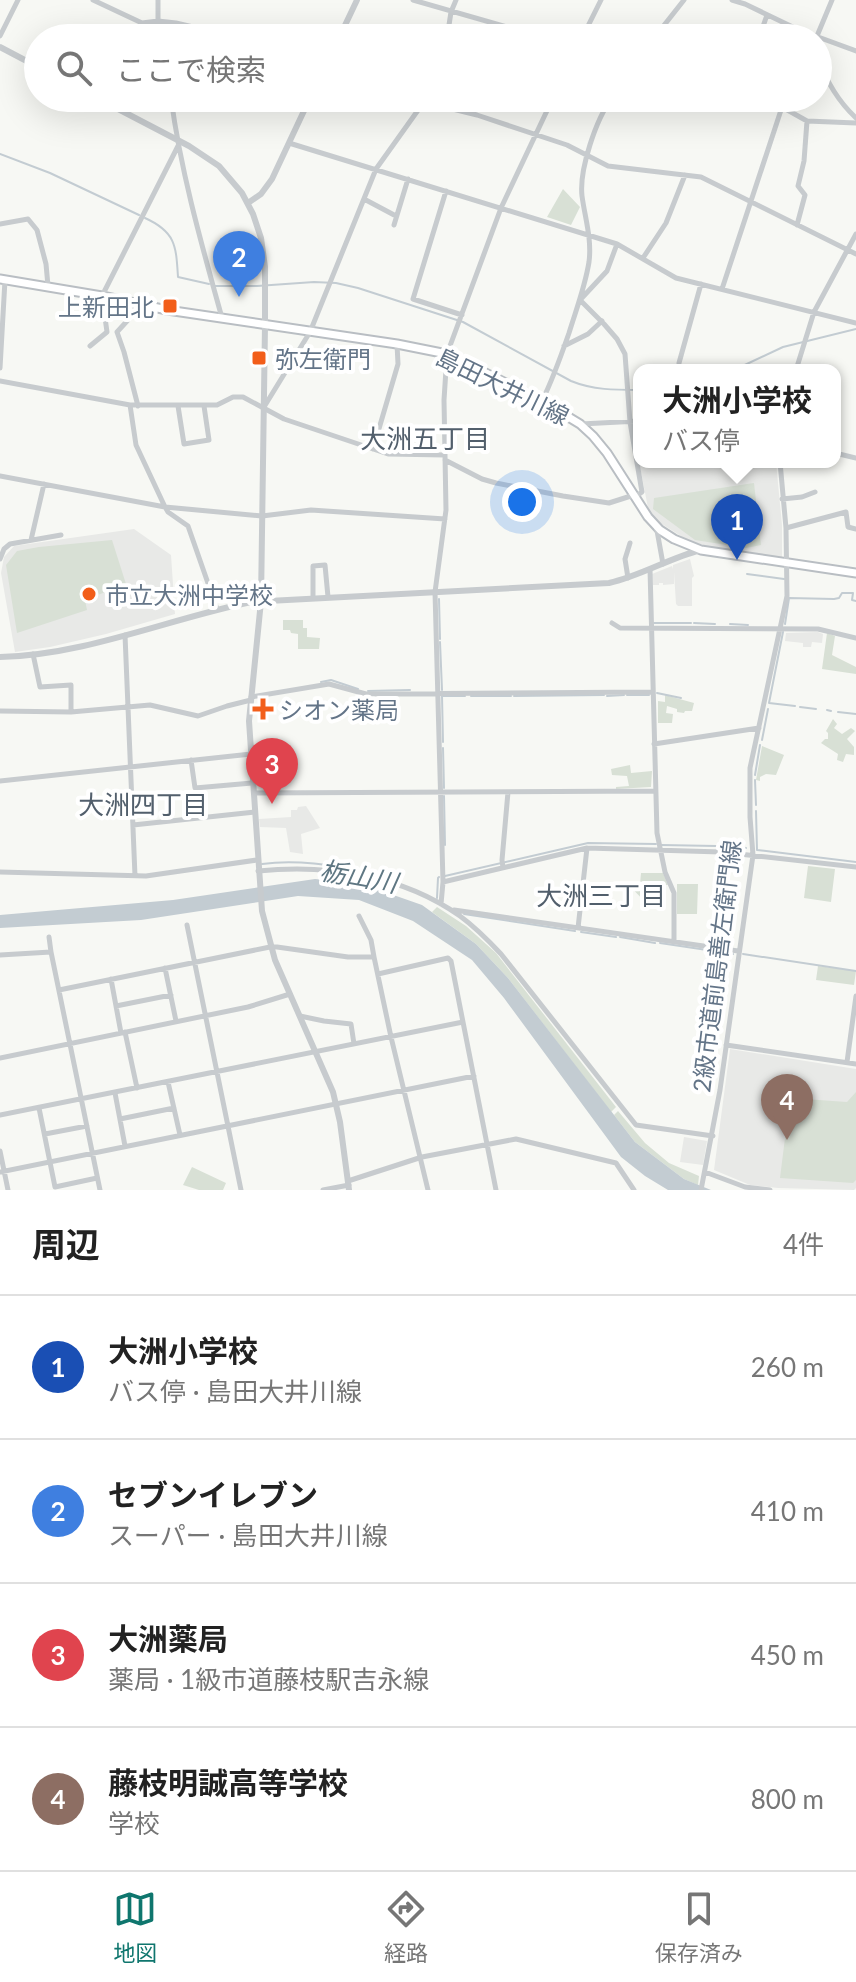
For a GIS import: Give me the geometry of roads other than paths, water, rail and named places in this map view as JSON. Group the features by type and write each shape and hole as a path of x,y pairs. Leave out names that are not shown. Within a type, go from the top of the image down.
{"main road":[{"name":"島田大井川線","path":"3,279 167,310 447,354 542,401 580,424 607,453 648,517 674,539 701,550 856,573"}],"street":[{"path":"0,36 18,0"},
{"path":"93,0 142,23 158,21 176,24"},
{"path":"158,0 159,24"},
{"path":"346,24 357,0"},
{"path":"413,0 495,24"},
{"path":"449,24 456,0"},
{"path":"589,24 601,0"},
{"path":"665,24 684,0"},
{"path":"732,0 786,24"},
{"path":"822,24 832,0"},
{"path":"764,24 767,15"},
{"path":"832,42 856,51"},
{"path":"0,47 24,60"},
{"path":"832,89 856,120"},
{"path":"122,112 219,166 248,203 258,226 264,253 261,601 250,699 258,873 270,947 336,1104 349,1185"},
{"path":"173,112 193,211 223,319"},
{"path":"248,203 266,188 303,112"},
{"path":"263,408 310,332 376,169 417,112"},
{"path":"467,112 567,145 608,166 701,177 856,254"},
{"path":"441,904 443,882 435,592 445,519 444,400 447,354 501,208 546,112"},
{"path":"542,401 553,379 580,300 589,261 589,235 581,193 593,136 603,112"},
{"path":"722,289 780,112"},
{"path":"791,112 807,121 856,120"},
{"path":"797,225 805,195 798,186 804,161 807,121"},
{"path":"90,346 107,332 102,296 178,143"},
{"path":"289,143 617,244 676,278 856,323"},
{"path":"643,258 666,223 685,175"},
{"path":"394,225 408,179"},
{"path":"446,191 413,299 460,319"},
{"path":"364,199 396,216"},
{"path":"0,224 28,219 37,230 48,286"},
{"path":"798,364 814,312 856,234"},
{"path":"580,300 607,271 617,244"},
{"path":"0,368 3,279"},
{"path":"679,364 701,284"},
{"path":"123,300 128,320 117,335 124,352 134,406 136,445 168,512 188,526 217,609"},
{"path":"580,300 602,321 625,354 633,440"},
{"path":"564,346 588,334 602,321"},
{"path":"373,449 398,364 397,344"},
{"path":"0,381 134,406 217,405 233,397 243,397 284,419 373,449 394,455 445,458 482,479 609,503 642,492 638,468"},
{"path":"178,406 184,444 209,440 204,406"},
{"path":"580,424 633,422"},
{"name":"2級市道前島善左衛門線","path":"701,1190 713,1136 753,855 749,778 787,596 786,528 780,468"},
{"path":"0,476 165,507 262,516 311,510 445,519"},
{"path":"31,540 44,484"},
{"path":"782,499 815,492"},
{"path":"786,528 846,512 848,527 856,529"},
{"path":"656,525 663,564"},
{"path":"0,559 10,544 61,535"},
{"path":"628,578 625,559 630,543"},
{"path":"0,657 33,654 125,635 217,609 261,601 609,583 701,550"},
{"path":"313,598 313,566 325,565 328,597"},
{"path":"650,569 657,833 659,849 674,893 674,942"},
{"path":"612,623 620,628 818,629 856,638"},
{"path":"125,635 135,876"},
{"path":"33,654 40,687 71,685 71,712"},
{"path":"0,711 71,712 150,705 198,716 250,699 329,684 366,694 652,692"},
{"path":"654,744 759,728"},
{"path":"0,781 251,754"},
{"path":"191,760 195,788 252,783"},
{"path":"253,793 655,791"},
{"path":"503,865 508,792"},
{"path":"133,825 255,812"},
{"path":"443,882 503,865 587,848 753,855 856,867"},
{"path":"578,928 587,848"},
{"path":"0,872 146,876 257,860"},
{"path":"258,873 283,868 332,869 403,887 441,904 482,934 501,954 636,1125 713,1136"},
{"path":"450,910 738,951"},
{"path":"359,916 371,940 428,1190"},
{"path":"187,925 241,1190"},
{"path":"49,937 100,1190"},
{"path":"59,990 270,947 348,957 374,957"},
{"path":"0,955 51,952"},
{"path":"378,974 448,958 451,961 496,1190"},
{"path":"165,968 176,1021"},
{"path":"111,979 137,1088"},
{"path":"0,1058 248,1007 290,994"},
{"path":"116,1006 171,995"},
{"path":"847,1062 856,996"},
{"path":"300,1016 351,1024 354,1044"},
{"path":"0,1115 463,1022"},
{"path":"726,1045 856,1064"},
{"path":"2,1171 474,1076"},
{"path":"168,1082 180,1135"},
{"path":"115,1093 125,1146"},
{"path":"39,1108 55,1187 97,1178"},
{"path":"120,1119 174,1108"},
{"path":"45,1134 87,1126"},
{"path":"323,1190 349,1185 422,1157 516,1139 616,1163 634,1190"},
{"path":"0,1151 8,1190"},
{"path":"704,1175 745,1187 770,1190"}],"waterway":[{"path":"0,154 50,173 139,215"},
{"path":"145,218 169,235 178,277 209,284"},
{"path":"215,286 314,282 358,288 463,322 579,384 633,390"},
{"path":"747,364 783,347 856,329"},
{"path":"747,574 784,579"},
{"path":"785,624 789,598 834,599 842,593 853,593 852,600 856,601"},
{"path":"439,599 440,639"},
{"path":"654,623 691,623"},
{"path":"694,623 715,624"},
{"path":"730,624 748,625"},
{"path":"783,632 769,703 795,706"},
{"path":"440,642 442,690"},
{"path":"321,682 331,680 358,689"},
{"path":"368,691 410,690"},
{"path":"657,693 681,698"},
{"path":"514,696 604,695"},
{"path":"607,696 624,695"},
{"path":"627,695 649,695"},
{"path":"443,742 442,696 465,696"},
{"path":"471,696 511,696"},
{"path":"800,707 816,709"},
{"path":"762,740 768,709"},
{"path":"827,710 831,711"},
{"path":"838,712 856,714"},
{"path":"755,775 760,745"},
{"path":"443,748 444,788"},
{"path":"755,780 756,805"},
{"path":"444,796 445,845"},
{"path":"756,811 757,850 856,862"},
{"path":"445,876 588,843 656,844"},
{"path":"661,845 716,846"},
{"path":"725,846 746,848"},
{"name":"栃山川","path":"262,864 301,862 366,872"},
{"path":"437,898 439,877"},
{"path":"464,914 575,931"},
{"path":"581,932 616,937"},
{"path":"620,937 655,943"},
{"path":"660,943 707,950"},
{"path":"710,950 733,954"},
{"path":"743,954 856,971"}],"place":[{"name":"セブンイレブン","path":"239,297"},
{"name":"上新田北","path":"170,306"},
{"name":"弥左衛門","path":"259,358"},
{"name":"大洲小学校","path":"737,560"},
{"name":"市立大洲中学校","path":"89,594"},
{"name":"シオン薬局","path":"263,709"},
{"name":"大洲薬局","path":"272,804"},
{"name":"藤枝明誠高等学校","path":"787,1140"}],"district":[{"name":"大洲五丁目","path":"425,438"},
{"name":"大洲四丁目","path":"143,804"},
{"name":"大洲三丁目","path":"601,895"}]}
